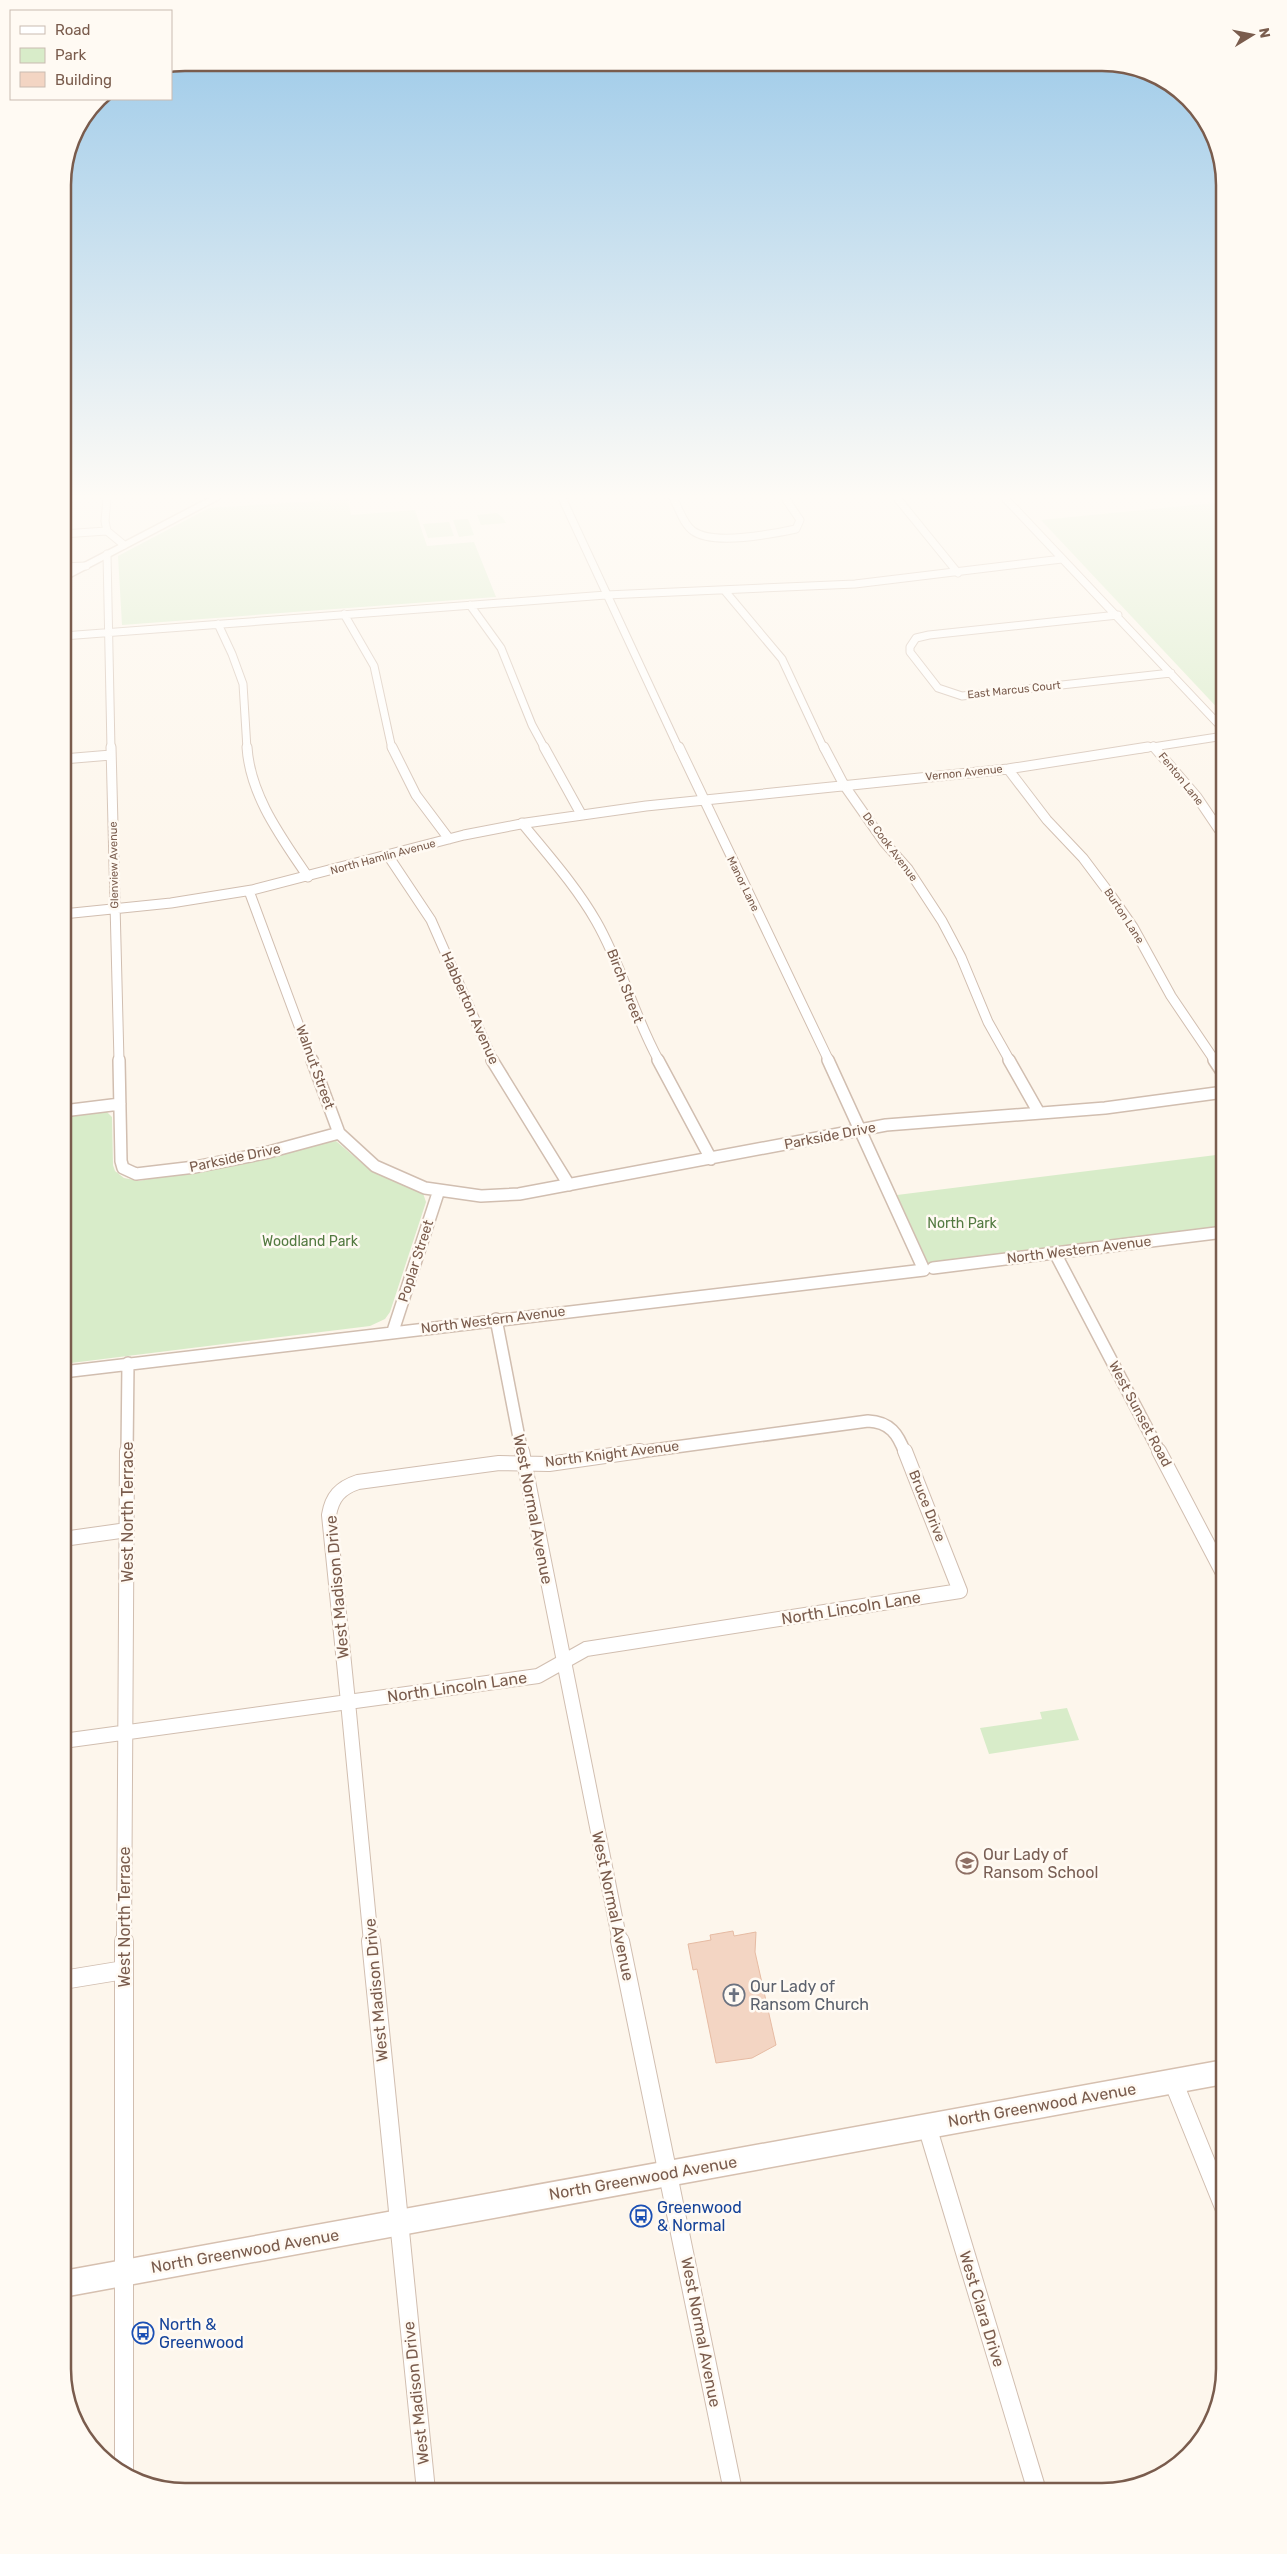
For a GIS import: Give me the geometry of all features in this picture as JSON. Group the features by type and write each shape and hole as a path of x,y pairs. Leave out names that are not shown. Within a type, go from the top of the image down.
{"main road":[{"name":"North Greenwood Avenue","path":"71,2282 1216,2073"}],"street":[{"name":"Glenview Avenue","path":"108,617 121,1161 123,1168 129,1173"},
{"path":"71,635 304,617"},
{"path":"346,617 366,648 376,670 386,726 404,776 424,808 449,839"},
{"path":"480,617 502,648 532,725 581,814"},
{"name":"Manor Lane","path":"617,617 928,1269"},
{"name":"De Cook Avenue","path":"747,617 782,658 817,736 844,785 884,842 908,870 942,920 961,957 988,1022 1039,1113"},
{"name":"East Marcus Court","path":"1097,617 929,635 916,638 910,647 910,652 938,688 962,696 1171,673"},
{"path":"1120,617 1216,721"},
{"path":"218,624 242,679 246,704 248,755 255,783 268,812 308,877"},
{"name":"Vernon Avenue","path":"703,798 1008,769 1216,737"},
{"name":"Fenton Lane","path":"1153,746 1192,790 1216,825"},
{"path":"71,758 111,755"},
{"name":"Burton Lane","path":"1008,769 1047,820 1083,858 1110,894 1133,927 1179,1009 1216,1062"},
{"name":"North Hamlin Avenue","path":"71,913 249,891 449,839 522,823 703,798"},
{"name":"Birch Street","path":"522,823 567,878 596,921 619,967 644,1034 711,1159"},
{"name":"Habberton Avenue","path":"389,856 425,908 489,1055 569,1185"},
{"name":"Walnut Street","path":"249,891 339,1133 375,1166 408,1182 439,1190"},
{"name":"Parkside Drive","path":"439,1190 464,1194 500,1195 569,1185 902,1123 1151,1103 1216,1093"},
{"path":"71,1110 120,1104"},
{"name":"Parkside Drive","path":"129,1173 147,1174 195,1167 265,1153 339,1133"},
{"name":"Poplar Street","path":"393,1331 439,1190"},
{"name":"North Western Avenue","path":"71,1371 1216,1233"},
{"name":"West Sunset Road","path":"1055,1253 1216,1560"},
{"name":"West Normal Avenue","path":"496,1319 563,1663 731,2483"},
{"name":"West North Terrace","path":"124,2464 124,1970 128,1363"},
{"name":"North Knight Avenue","path":"337,1491 358,1482 498,1463 549,1464 863,1421 880,1422 887,1425"},
{"name":"Bruce Drive","path":"887,1425 899,1437 960,1591"},
{"name":"West Madison Drive","path":"337,1491 331,1500 329,1515 425,2483"},
{"path":"71,1538 127,1530"},
{"name":"North Lincoln Lane","path":"71,1740 538,1676 586,1649 960,1591"},
{"path":"71,1979 124,1970"},
{"path":"1173,2081 1216,2187"},
{"name":"West Clara Drive","path":"927,2126 1034,2483"}],"green space":[{"path":"122,617 226,617 122,625"},
{"path":"1132,617 1216,617 1216,706"},
{"name":"Woodland Park","path":"106,1111 112,1117 113,1165 115,1171 124,1178 139,1181 336,1141 371,1171 423,1193 426,1202 390,1312 385,1319 370,1326 71,1363 71,1115"},
{"name":"North Park","path":"1216,1155 1216,1228 929,1265 897,1195"},
{"path":"1067,1708 1079,1740 989,1754 980,1728 1042,1719 1040,1712"}],"building":[{"name":"Our Lady of Ransom Church","path":"733,1931 734,1936 756,1932 755,1952 776,2045 752,2058 716,2063 697,1969 693,1970 688,1944 711,1940 710,1935"}],"place":[{"name":"Our Lady of Ransom School","path":"967,1863"},
{"name":"Our Lady of Ransom Church","path":"734,1995"},
{"name":"Greenwood & Normal","path":"641,2216"},
{"name":"North & Greenwood","path":"143,2333"}]}
